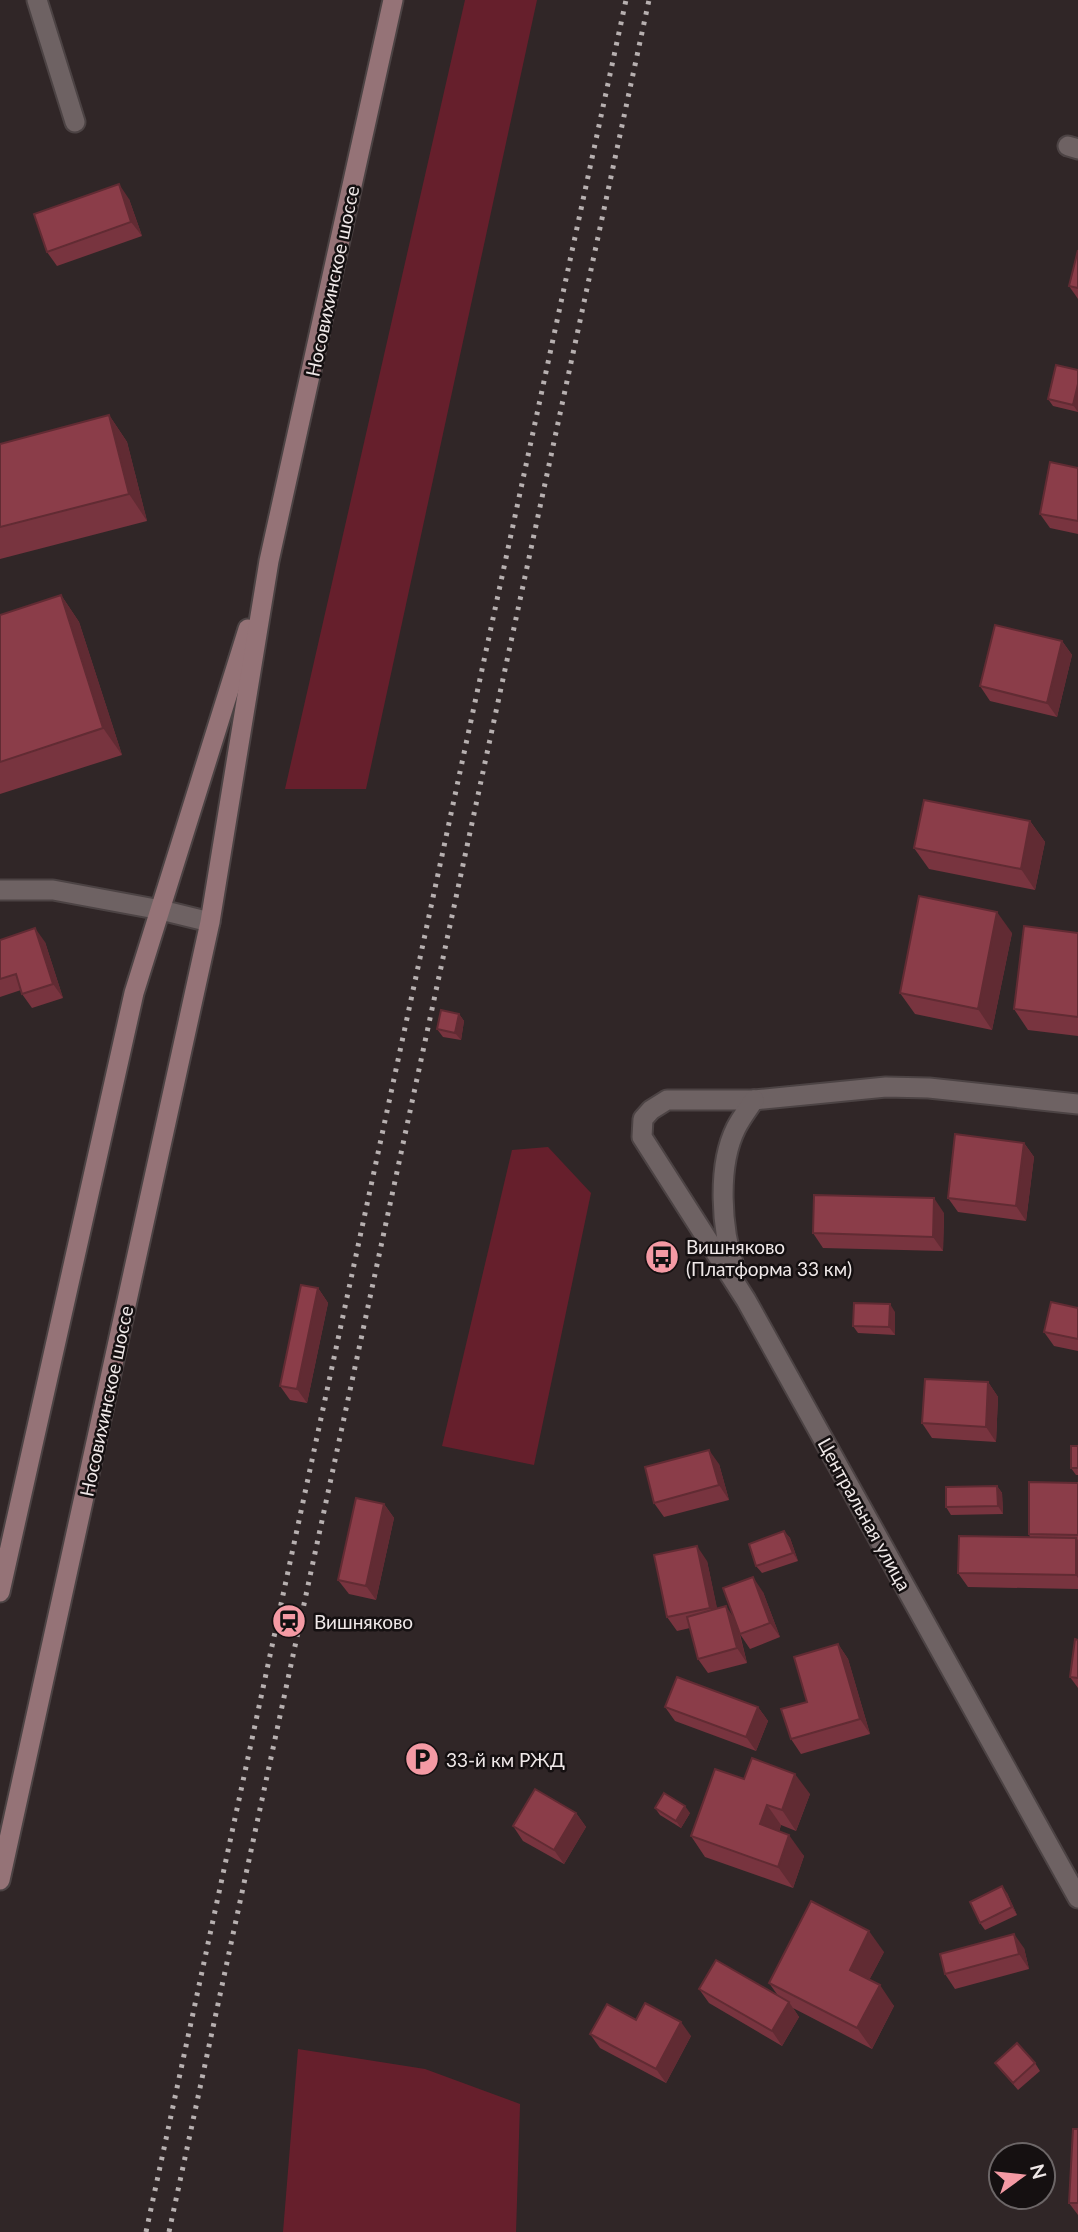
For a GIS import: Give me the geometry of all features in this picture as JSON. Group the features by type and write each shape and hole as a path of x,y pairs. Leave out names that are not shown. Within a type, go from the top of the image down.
{"main road":[{"name":"Носовихинское шоссе","path":"0,1880 210,922 270,561 393,0"},
{"name":"Носовихинское шоссе","path":"0,1592 134,993 270,561"}],"street":[{"path":"37,0 75,122"},
{"path":"0,890 53,890 210,922"},
{"path":"746,1300 728,1248 723,1219 724,1185 735,1130 754,1100 886,1087 929,1088 1078,1104"},
{"name":"Центральная улица","path":"754,1100 667,1100 643,1119 642,1137 746,1300 1078,1898"}],"shaded area":[{"path":"465,0 537,0 366,789 285,789"},
{"path":"548,1147 591,1193 534,1465 442,1446 512,1150"},
{"path":"298,2049 425,2069 520,2104 516,2232 283,2232"}],"building":[{"path":"119,184 131,222 47,252 34,214"},
{"path":"1078,250 1078,288 1069,286"},
{"path":"1056,365 1078,370 1073,405 1048,399"},
{"path":"109,415 129,494 0,527 0,444"},
{"path":"1050,462 1078,468 1078,521 1040,514"},
{"path":"61,595 103,728 0,762 0,615"},
{"path":"995,625 1062,641 1047,703 980,686"},
{"path":"924,800 1030,821 1021,869 914,848"},
{"path":"919,896 997,912 978,1009 900,993"},
{"path":"1024,926 1078,933 1078,1017 1014,1009"},
{"path":"35,928 53,984 22,994 16,974 0,979 0,940"},
{"path":"441,1010 459,1014 455,1033 437,1029"},
{"path":"955,1134 1024,1143 1016,1206 948,1198"},
{"path":"814,1195 934,1198 933,1237 813,1233"},
{"path":"301,1285 318,1288 297,1389 280,1386"},
{"path":"1051,1302 1078,1308 1078,1339 1044,1332"},
{"path":"854,1303 890,1304 889,1327 853,1326"},
{"path":"925,1379 988,1382 986,1427 922,1423"},
{"path":"1071,1446 1078,1446 1078,1468 1071,1468"},
{"path":"709,1450 719,1485 654,1503 645,1467"},
{"path":"1029,1482 1078,1483 1078,1535 1029,1534"},
{"path":"997,1486 998,1506 946,1507 946,1487"},
{"path":"356,1498 384,1504 366,1586 338,1580"},
{"path":"784,1531 793,1553 756,1566 749,1544"},
{"path":"959,1536 1076,1538 1076,1575 958,1573"},
{"path":"697,1546 710,1608 667,1617 654,1555"},
{"path":"753,1577 770,1623 740,1634 723,1588"},
{"path":"726,1606 737,1648 698,1659 687,1617"},
{"path":"1075,1639 1078,1640 1078,1678 1070,1677"},
{"path":"838,1644 860,1719 791,1739 781,1709 807,1702 794,1657"},
{"path":"677,1677 758,1707 746,1737 665,1707"},
{"path":"752,1758 795,1774 782,1810 767,1805 760,1824 789,1835 778,1867 691,1836 715,1769 744,1779"},
{"path":"535,1789 576,1813 554,1850 513,1826"},
{"path":"664,1793 685,1806 676,1821 655,1808"},
{"path":"1002,1886 1012,1907 980,1923 970,1902"},
{"path":"811,1901 869,1931 850,1970 880,1985 857,2028 769,1983"},
{"path":"1014,1934 1019,1954 945,1974 940,1954"},
{"path":"716,1960 789,2002 772,2031 699,1989"},
{"path":"645,2003 681,2022 656,2069 590,2034 607,2004 636,2020"},
{"path":"1017,2043 1035,2063 1013,2083 995,2063"},
{"path":"1073,2129 1078,2129 1078,2203 1069,2203"}],"railway":[{"path":"146,2232 626,0"},
{"path":"169,2232 649,0"}],"place":[{"name":"Вишняково (Платформа 33 км)","path":"662,1257"},
{"name":"Вишняково","path":"289,1621"},
{"name":"33-й км РЖД","path":"422,1759"}]}
